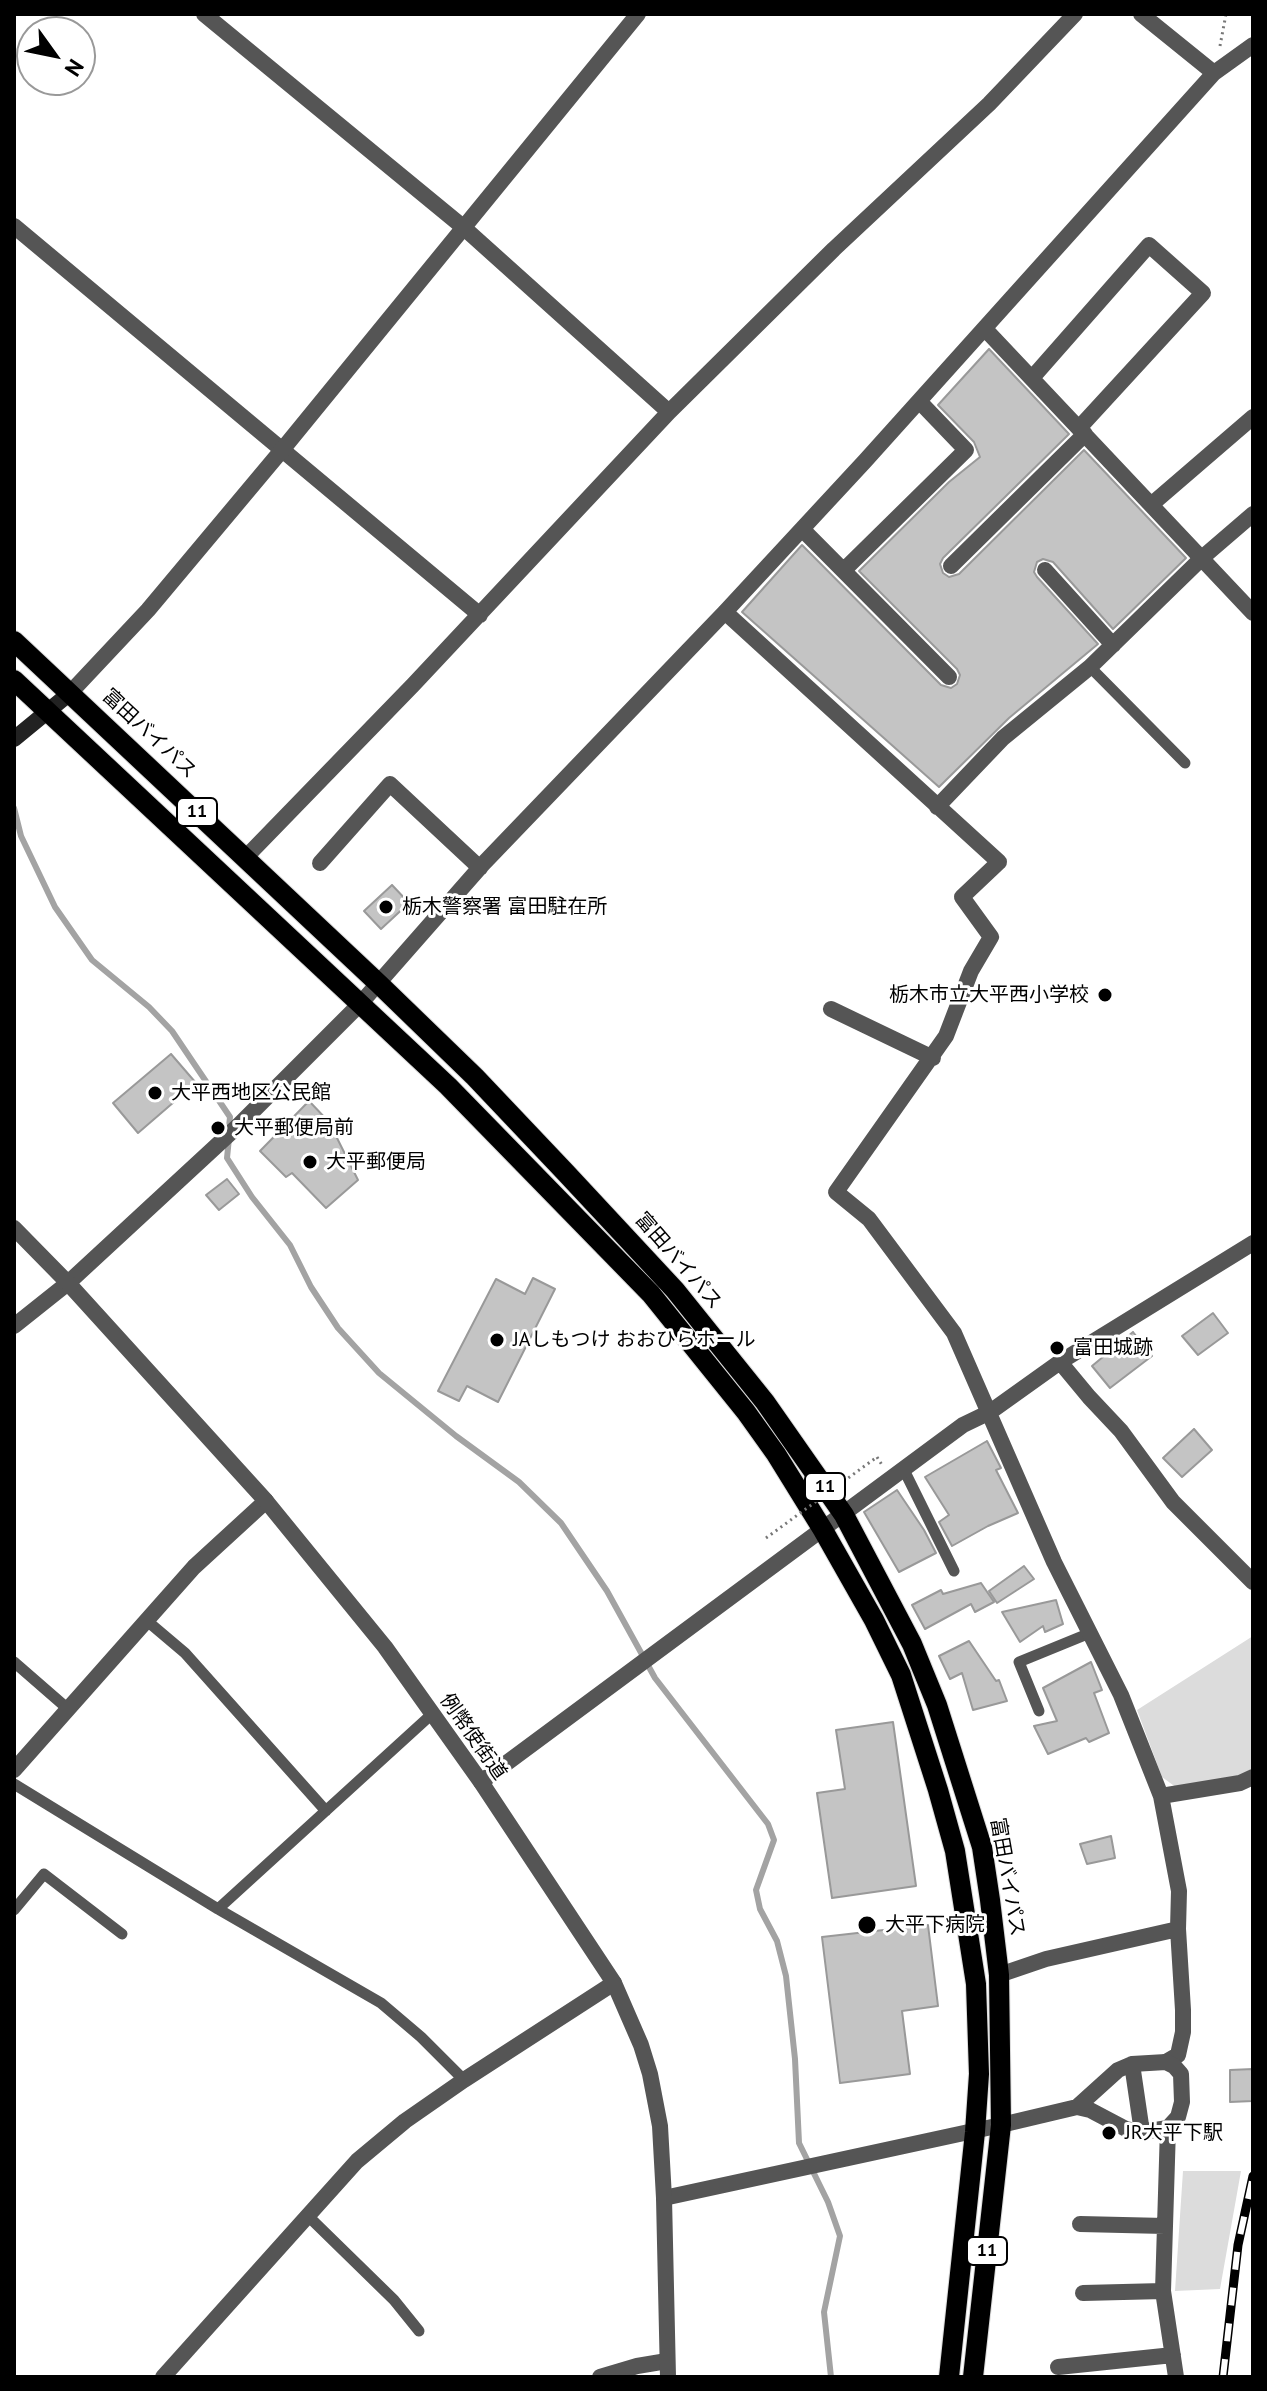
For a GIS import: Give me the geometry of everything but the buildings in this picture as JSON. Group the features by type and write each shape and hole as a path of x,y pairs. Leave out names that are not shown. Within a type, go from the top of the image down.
{"main road":[{"name":"富田バイパス","path":"14,641 246,857 475,1077 675,1290 765,1402 844,1515 912,1644 941,1719 982,1847 999,1975 1001,2125 973,2377"},
{"name":"11","path":"14,680 448,1086 651,1294 776,1454 874,1620 901,1675 955,1851 976,1984 979,2074 949,2377"},
{"path":"14,739 70,693"}],"street":[{"path":"204,14 463,227 669,412"},
{"path":"70,693 148,610 282,450 638,14"},
{"path":"246,857 480,615 669,412 834,249 989,104 1075,14"},
{"path":"1141,14 1214,73"},
{"path":"14,1326 68,1283 239,1125 360,1004 480,868 802,529 1214,73 1253,45"},
{"path":"14,226 480,615"},
{"path":"951,566 1082,431 1203,293 1149,245 1032,378"},
{"path":"985,329 1253,613"},
{"path":"844,570 966,450 919,401"},
{"path":"1152,504 1253,417"},
{"path":"937,807 1003,738 1090,667 1203,557 1253,514"},
{"path":"802,529 949,677"},
{"path":"1045,570 1113,645"},
{"path":"725,612 999,862 962,897 991,937 971,971 946,1036 836,1192 869,1219 954,1333 1054,1562 1121,1695 1161,1796 1179,1891 1183,2032 1178,2055 1166,2062 1132,2064 1118,2070 1077,2107"},
{"path":"320,863 390,784 480,868"},
{"path":"831,1009 933,1058"},
{"name":"例幣使街道","path":"14,1228 266,1501 385,1647 481,1782 614,1983 641,2045 660,2126 668,2369"},
{"path":"481,1782 963,1425 990,1412 1060,1362 1253,1243"},
{"path":"1060,1362 1121,1431 1173,1502 1253,1582"},
{"path":"14,1770 194,1567 266,1501"},
{"path":"1161,1796 1240,1783 1253,1777"},
{"path":"999,1975 1046,1959 1178,1929"},
{"path":"163,2377 357,2161 405,2121 464,2080 614,1983"},
{"path":"664,2198 975,2132 1077,2107 1090,2110 1126,2129 1142,2132 1168,2128 1178,2117 1183,2089 1181,2074 1166,2062"},
{"path":"1132,2064 1142,2132"},
{"path":"1168,2128 1163,2291 1176,2377"},
{"path":"1080,2224 1165,2226"},
{"path":"1083,2293 1163,2291"},
{"path":"1058,2367 1173,2355"},
{"path":"600,2377 637,2366 668,2369"}],"lane":[{"path":"1090,667 1185,763"},
{"path":"904,1470 954,1571"},
{"path":"146,1620 185,1653 326,1811"},
{"path":"1039,1711 1019,1662 1090,1633"},
{"path":"14,1662 68,1709"},
{"path":"218,1909 432,1714"},
{"path":"14,1784 218,1909 381,2003 464,2080"},
{"path":"14,1910 44,1874 122,1934"},
{"path":"307,2215 394,2300 419,2331"}],"path":[{"path":"1214,73 1226,14"},
{"path":"766,1538 877,1457"}],"shaded area":[{"path":"1253,1636 1253,1771 1240,1778 1177,1788 1162,1777 1137,1710"},
{"path":"1183,2171 1241,2171 1220,2289 1175,2291"}],"waterway":[{"path":"14,808 21,836 55,907 92,960 149,1007 172,1031 230,1117 229,1127"},
{"path":"229,1138 227,1158 252,1197 290,1245 311,1287 338,1328 379,1373 456,1436 519,1482 561,1523 607,1591 655,1678 768,1824 774,1840 756,1890 760,1909 777,1941 786,1976 795,2059 799,2143 828,2202 840,2236 824,2312 831,2377"}],"railway":[{"path":"1223,2377 1238,2245 1253,2176"}],"place":[{"name":"栃木警察署 富田駐在所","path":"386,907"},
{"name":"栃木市立大平西小学校","path":"1105,995"},
{"name":"大平西地区公民館","path":"155,1093"},
{"name":"大平郵便局前","path":"218,1128"},
{"name":"大平郵便局","path":"310,1162"},
{"name":"JAしもつけ おおひらホール","path":"497,1340"},
{"name":"富田城跡","path":"1057,1348"},
{"name":"大平下病院","path":"867,1925"},
{"name":"JR大平下駅","path":"1109,2133"}]}
